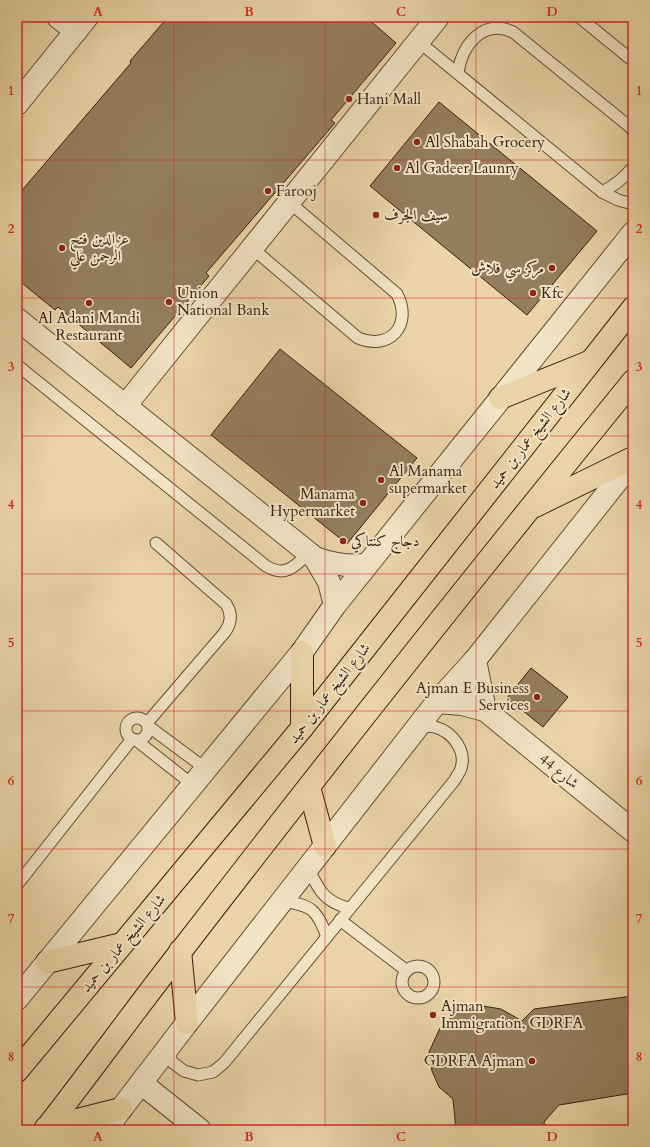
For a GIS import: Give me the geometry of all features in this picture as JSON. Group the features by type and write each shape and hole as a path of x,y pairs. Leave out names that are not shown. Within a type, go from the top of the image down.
{"main road":[{"name":"شارع الشيخ عمار بن حميد","path":"17,1071 302,728 633,308"},
{"path":"500,398 590,362"},
{"path":"46,1129 180,951 528,510 633,381"},
{"path":"528,510 633,459"},
{"path":"302,652 302,728"},
{"path":"309,787 325,846"},
{"path":"47,962 122,944"},
{"path":"180,951 187,1023"},
{"path":"46,1129 121,1109"}],"street":[{"path":"17,104 81,24 58,17"},
{"path":"125,406 438,17"},
{"path":"17,999 302,652 335,605 366,565 633,233"},
{"path":"17,319 312,556 325,562 345,566 366,565"},
{"path":"107,1130 167,1048 437,702 475,660 633,459"},
{"path":"312,556 329,582 335,605"},
{"path":"475,660 485,710"},
{"name":"شارع 44","path":"437,702 462,704 485,710 633,831"},
{"path":"140,1084 200,1130"}],"lane":[{"path":"579,17 633,61"},
{"path":"458,73 465,49 478,35 486,30 504,28 514,32 633,131"},
{"path":"418,41 602,192 618,200 633,204"},
{"path":"602,192 620,181 633,167"},
{"path":"252,248 358,338 367,342 378,342 388,339 396,332 401,324 403,314 402,303 397,294 289,202"},
{"path":"17,366 266,566 277,570 289,570 312,556"},
{"path":"19,878 134,740 144,738 148,730 147,724 225,632 231,621 229,609 226,604 156,543"},
{"path":"139,718 147,724 199,777 134,740 126,733 125,728 127,723 130,720 139,718"},
{"path":"167,1048 172,1062 184,1071 198,1075 213,1072 224,1063 349,908 454,782 461,770 462,756 458,743 448,733 435,728 419,725"},
{"path":"308,868 323,895 335,904 349,908"},
{"path":"282,901 300,904 315,912 320,919 327,937"},
{"path":"340,920 407,971"}],"building":[{"path":"168,17 366,17 396,43 331,120 335,123 206,273 209,276 131,368 58,307 55,310 17,279 17,196 131,63 130,61"},
{"path":"439,102 597,231 527,315 370,186"},
{"path":"280,349 417,458 347,544 211,435"},
{"name":"Ajman E Business Services","path":"531,668 568,697 543,727 507,698"},
{"name":"GDRFA Ajman","path":"633,996 633,1093 559,1105 544,1122 545,1130 456,1130 453,1099 439,1087 432,1071 429,1052 440,1028 457,1012 477,1005 501,1009 522,1021 534,1009"}],"place":[{"name":"Hani Mall","path":"349,99"},
{"name":"Al Shabah Grocery","path":"417,142"},
{"name":"Al Gadeer Launry","path":"397,168"},
{"name":"Farooj","path":"268,191"},
{"name":"سيف الجرف","path":"376,215"},
{"name":"عزالدين فتح الرحمن علي","path":"62,248"},
{"name":"مركز سي فلاش","path":"552,268"},
{"name":"Kfc","path":"533,293"},
{"name":"Union National Bank","path":"169,302"},
{"name":"Al Adani Mandi Restaurant","path":"89,303"},
{"name":"Al Manama supermarket","path":"381,480"},
{"name":"Manama Hypermarket","path":"363,503"},
{"name":"دجاج كنتاكي","path":"343,541"},
{"name":"Ajman E Business Services","path":"537,697"},
{"name":"Ajman Immigration, GDRFA","path":"433,1015"},
{"name":"GDRFA Ajman","path":"532,1061"}]}
